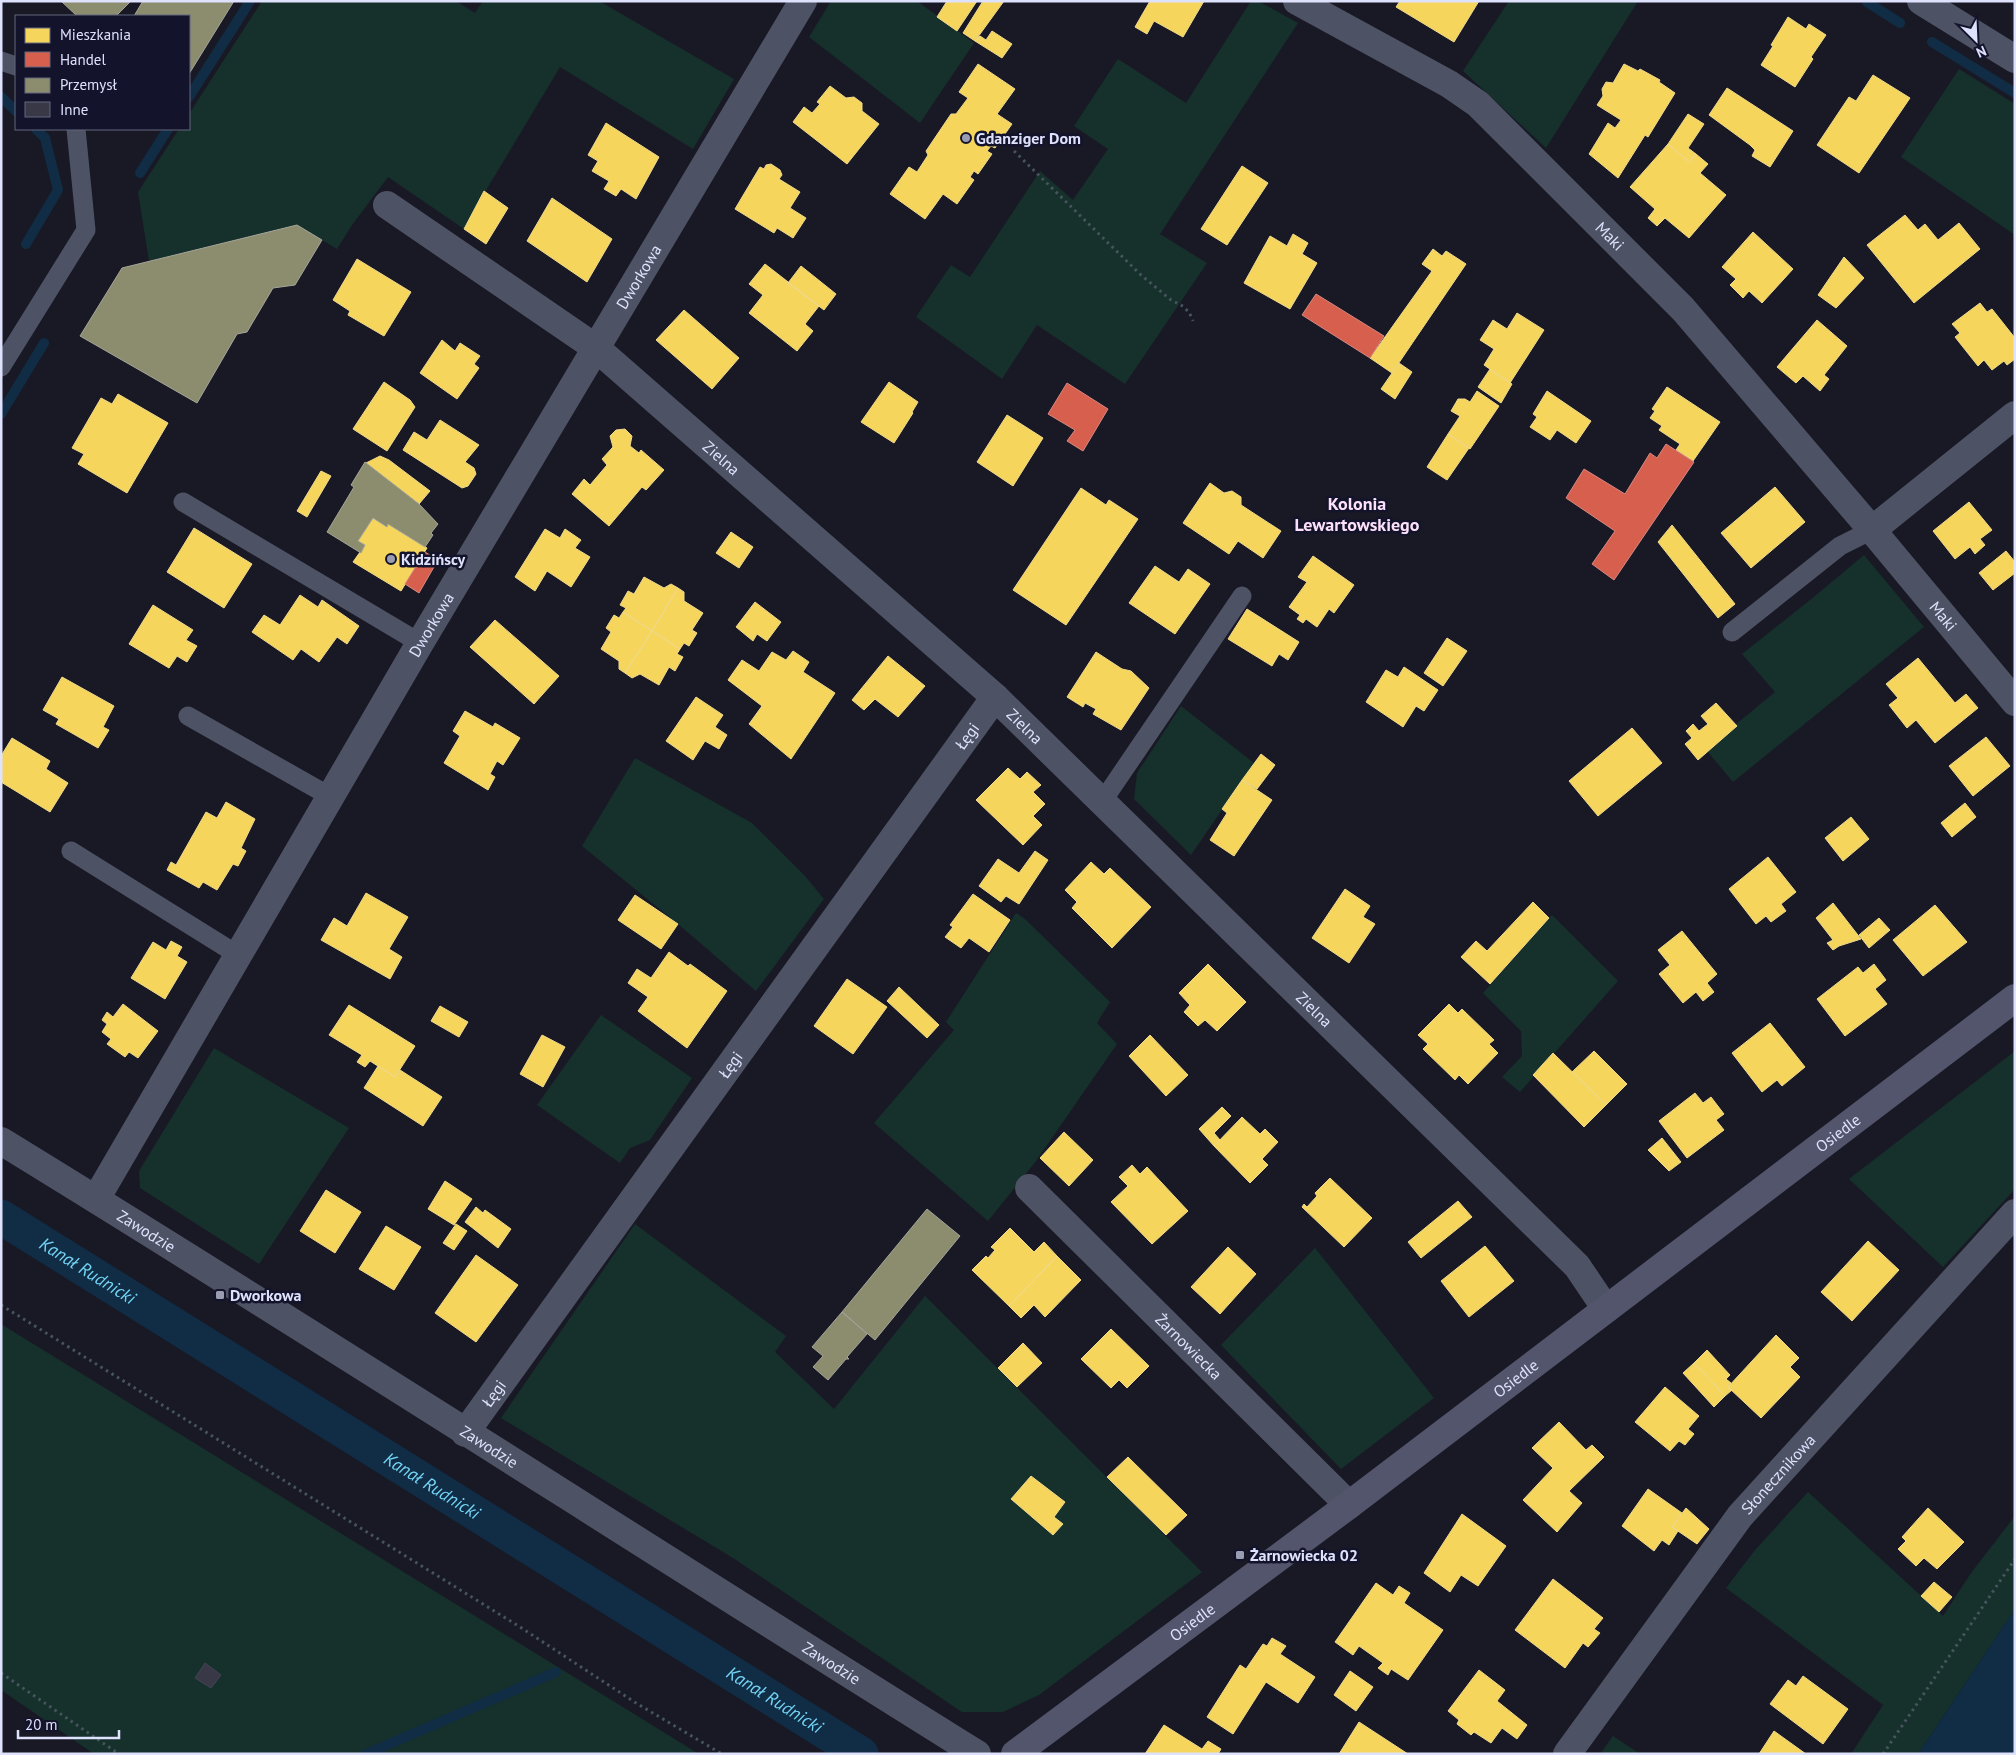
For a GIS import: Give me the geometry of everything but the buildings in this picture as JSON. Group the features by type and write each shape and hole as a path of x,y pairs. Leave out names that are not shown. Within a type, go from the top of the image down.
{"street":[{"name":"Dworkowa","path":"96,1200 420,642 803,1"},
{"name":"Maki","path":"1297,1 1449,84 1478,104 1683,308 2015,702"},
{"path":"1921,1 2015,59"},
{"name":"Zielna","path":"387,205 596,348 996,697 1577,1266 1606,1309"},
{"path":"1872,530 2015,415"},
{"name":"Łęgi","path":"466,1433 996,697"},
{"name":"Osiedle","path":"1015,1754 1349,1505 2015,998"},
{"name":"Zawodzie","path":"1,1141 242,1290 977,1754"},
{"name":"Żarnowiecka","path":"1029,1188 1349,1505"},
{"name":"Słonecznikowa","path":"1567,1754 1740,1516 2015,1212"}],"lane":[{"path":"1,61 15,66"},
{"path":"1,367 86,230 76,130"},
{"path":"183,502 420,642"},
{"path":"1732,632 1840,546 1872,530"},
{"path":"1102,802 1242,596"},
{"path":"188,716 330,797"},
{"path":"71,851 238,955"}],"path":[{"path":"1014,151 1141,275 1185,308 1193,321"},
{"path":"1,1305 722,1754"},
{"path":"1883,1754 2015,1559"},
{"path":"1,1673 119,1754"}],"green space":[{"path":"262,1 456,1 475,13 483,1 599,1 734,79 693,149 560,67 484,191 464,229 388,177 352,225 337,249 297,225 149,261 138,192 178,130 190,130 190,112"},
{"path":"831,1 917,1 974,43 920,123 809,37"},
{"path":"1251,1 1258,1 1298,23 1160,234 1207,263 1125,384 1037,325 1002,379 916,317 951,265 970,277 1040,171 1073,200 1108,149 1074,126 1118,59 1186,103"},
{"path":"1509,1 1638,1 1546,148 1463,71"},
{"path":"1959,69 2015,104 2015,235 1901,157"},
{"path":"1864,555 1924,627 1733,782 1708,752 1736,727 1735,725 1775,692 1742,654"},
{"path":"1181,706 1254,763 1191,855 1134,799 1137,773"},
{"path":"635,758 752,823 805,876 824,899 756,991 678,924 582,846"},
{"path":"1016,913 1025,919 1110,1002 1097,1023 1117,1044 1036,1161 988,1221 874,1123 954,1030 946,1022"},
{"path":"1552,915 1618,981 1520,1092 1502,1077 1522,1056 1521,1031 1483,993"},
{"path":"601,1015 692,1078 650,1140 630,1148 620,1163 537,1105"},
{"path":"214,1048 349,1128 259,1264 140,1188 139,1171"},
{"path":"2015,1051 2015,1189 1943,1267 1849,1179"},
{"path":"635,1224 786,1336 775,1352 834,1409 925,1296 1202,1572 1039,1695 1003,1712 962,1712 733,1558 501,1418"},
{"path":"1315,1248 1434,1398 1341,1469 1221,1345"},
{"path":"1,1324 699,1754 94,1754 1,1690"},
{"path":"1808,1492 1943,1616 1971,1573 2015,1516 2015,1609 1918,1754 1851,1754 1883,1705 1726,1588 1755,1550"},
{"path":"1613,1736 1640,1754 1600,1754"}],"water":[{"path":"2015,1609 2015,1754 1918,1754"}],"waterway":[{"path":"190,95 250,1"},
{"path":"1867,2 1900,23"},
{"path":"1932,42 2015,93"},
{"path":"1,97 15,110"},
{"path":"26,244 58,190 45,138 37,130"},
{"path":"140,173 167,130"},
{"path":"1,414 44,343"},
{"name":"Kanał Rudnicki","path":"1,1217 861,1754"},
{"path":"366,1754 556,1672"}],"place":[{"name":"Gdanziger Dom","path":"966,138"},
{"name":"Kidzińscy","path":"391,559"},
{"name":"Dworkowa","path":"220,1295"},
{"name":"Żarnowiecka 02","path":"1240,1555"}],"district":[{"name":"Kolonia Lewartowskiego","path":"1357,514"}]}
